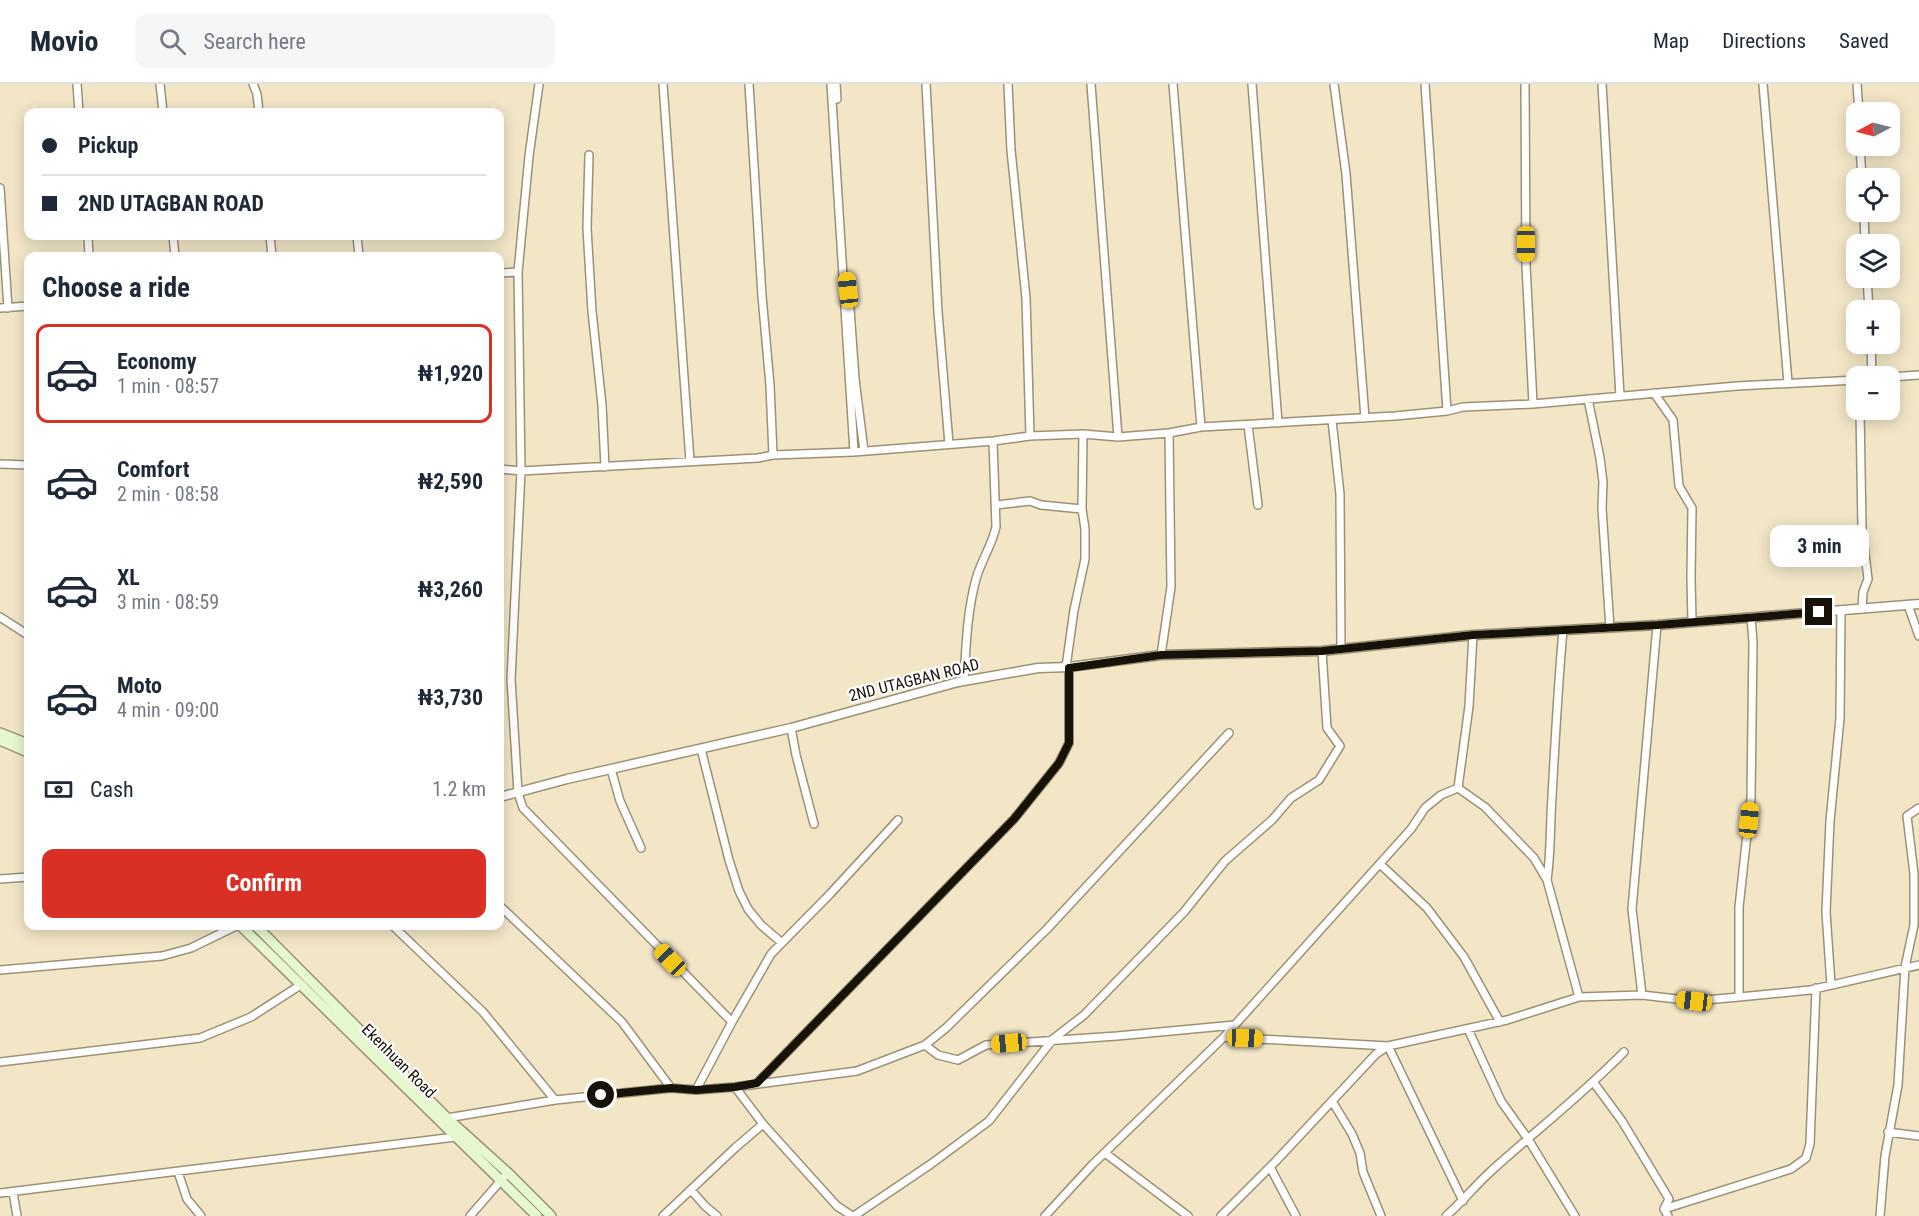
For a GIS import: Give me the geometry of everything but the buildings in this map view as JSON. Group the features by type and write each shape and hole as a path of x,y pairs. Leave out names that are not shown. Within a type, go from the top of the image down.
{"main road":[{"path":"0,733 24,742"},
{"path":"0,740 24,750"},
{"name":"Ekenhuan Road","path":"245,930 455,1137 551,1216"},
{"name":"Ekenhuan Road","path":"260,930 505,1176 537,1216"}],"street":[{"path":"77,84 79,108"},
{"path":"160,84 163,108"},
{"path":"253,84 259,108"},
{"path":"539,84 529,156 518,272 521,471 511,679 518,793 523,808 732,1022"},
{"path":"663,84 690,461"},
{"path":"749,84 773,455"},
{"path":"831,84 854,452"},
{"path":"836,84 837,136 855,380 864,451"},
{"path":"926,84 938,312 949,444"},
{"path":"1008,84 1011,150 1026,298 1030,436"},
{"path":"1091,84 1118,437"},
{"path":"1173,84 1200,427"},
{"path":"1252,84 1278,423"},
{"path":"1334,84 1346,174 1365,418"},
{"path":"1425,84 1447,411"},
{"path":"1525,84 1526,265 1533,405"},
{"path":"1602,84 1620,396"},
{"path":"1763,84 1788,383"},
{"path":"1857,84 1858,102"},
{"path":"589,155 588,240 605,467"},
{"path":"0,188 4,308 24,306"},
{"path":"504,273 518,272"},
{"path":"1900,376 1919,375"},
{"path":"504,469 521,471 605,467 758,458 773,455 854,452 1030,436 1083,434 1118,437 1169,433 1200,427 1365,418 1447,411 1463,407 1533,405 1654,393 1846,380"},
{"path":"1654,393 1673,420 1679,486 1692,508 1690,577 1692,622"},
{"path":"1588,399 1603,482 1602,508 1610,628"},
{"path":"1332,420 1340,494 1341,649"},
{"path":"1860,420 1862,529 1868,579 1863,592 1862,609"},
{"path":"1248,425 1258,505"},
{"path":"1161,655 1171,587 1169,433"},
{"path":"757,1083 1014,819 1059,763 1069,743 1068,667 1074,610 1085,559 1082,508 1083,434"},
{"path":"964,681 969,613 976,577 996,527 993,441"},
{"path":"0,464 24,465"},
{"path":"996,505 1030,501 1041,505 1082,508"},
{"name":"2ND UTAGBAN ROAD","path":"504,796 567,778 791,728 964,681 1038,668 1068,667 1161,655 1322,651 1473,635 1658,625 1919,604"},
{"path":"1908,605 1919,636"},
{"path":"1831,985 1826,912 1830,821 1840,718 1841,610"},
{"path":"0,617 24,632"},
{"path":"1739,997 1739,907 1751,798 1751,618"},
{"path":"1642,995 1632,909 1658,625"},
{"path":"1547,880 1551,854 1556,701 1563,630"},
{"path":"1458,788 1469,706 1473,635"},
{"path":"735,1087 763,1124 837,1206 853,1216 931,1164 989,1121 1053,1039 1084,1015 1184,912 1226,861 1272,820 1291,798 1319,780 1340,746 1327,728 1322,651"},
{"path":"791,728 814,824"},
{"path":"447,1118 555,1100 671,1088 696,1090 735,1087 857,1071 925,1045 1047,929 1229,733"},
{"path":"701,749 739,891 748,909 761,925 782,943"},
{"path":"610,769 620,801 640,848"},
{"path":"1458,788 1485,807 1534,858 1547,880 1579,997"},
{"path":"1046,1216 1105,1153 1224,1037 1411,829 1425,808 1441,795 1458,788"},
{"path":"1880,1216 1888,1132 1898,1085 1905,967 1914,925 1914,874 1907,816 1919,808"},
{"path":"696,1090 771,954 898,820"},
{"path":"1380,864 1427,908 1446,932 1464,957 1500,1022"},
{"path":"0,879 24,877"},
{"path":"504,910 622,1022 671,1088"},
{"path":"0,970 162,956 191,948 228,930"},
{"path":"397,930 483,1012 555,1100"},
{"path":"1224,1037 1388,1046 1500,1022 1579,997 1642,995 1694,1001 1739,997 1816,988 1905,967 1919,966"},
{"path":"0,1062 200,1038 251,1017 302,984"},
{"path":"1664,1209 1791,1169 1806,1158 1810,1144 1816,988"},
{"path":"925,1045 938,1055 958,1060 987,1045 1235,1025"},
{"path":"1468,1029 1500,1101 1528,1139 1575,1216"},
{"path":"1221,1216 1376,1054 1388,1046"},
{"path":"1388,1046 1463,1201"},
{"path":"1446,1216 1487,1175 1594,1083 1624,1052"},
{"path":"1594,1083 1622,1121 1669,1199 1664,1209"},
{"path":"1332,1101 1352,1134 1381,1216"},
{"path":"663,1216 763,1124"},
{"path":"1888,1132 1919,1136"},
{"path":"0,1193 455,1137"},
{"path":"1105,1153 1188,1216"},
{"path":"1270,1167 1296,1216"},
{"path":"178,1172 187,1199 201,1216"},
{"path":"470,1216 505,1176"},
{"path":"691,1190 717,1216"},
{"path":"13,1192 17,1216"},
{"path":"1664,1209 1668,1216"}],"route":[{"path":"601,1095 671,1088 696,1090 757,1083 1014,819 1059,763 1069,743 1069,668 1161,655 1322,651 1473,635 1658,625 1819,612"}]}
